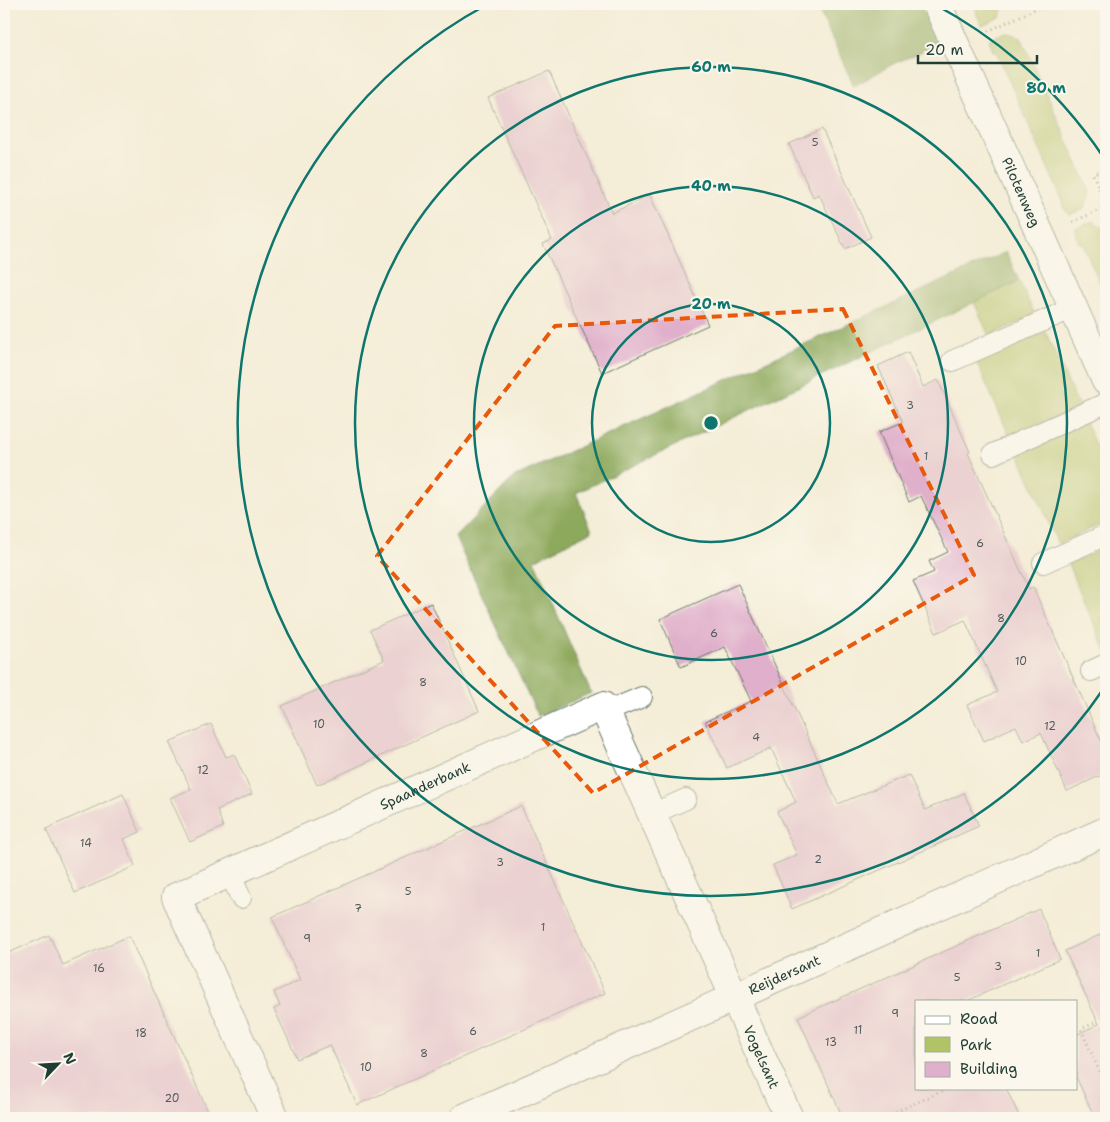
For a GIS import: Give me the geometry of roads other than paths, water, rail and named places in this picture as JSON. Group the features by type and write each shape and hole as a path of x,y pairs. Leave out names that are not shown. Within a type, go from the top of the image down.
{"street":[{"name":"Pilotenweg","path":"937,4 1106,381"},
{"name":"Spaanderbank","path":"275,1118 176,897 603,706 606,712"},
{"path":"606,712 734,997"},
{"name":"Reijdersant","path":"464,1118 1106,831"},
{"name":"Vogelsant","path":"734,997 788,1118"}],"lane":[{"path":"952,362 1074,308"},
{"path":"993,454 1106,403"},
{"path":"1043,563 1106,535"},
{"path":"606,712 642,697"},
{"path":"652,814 686,799"},
{"path":"229,872 241,898"}]}
